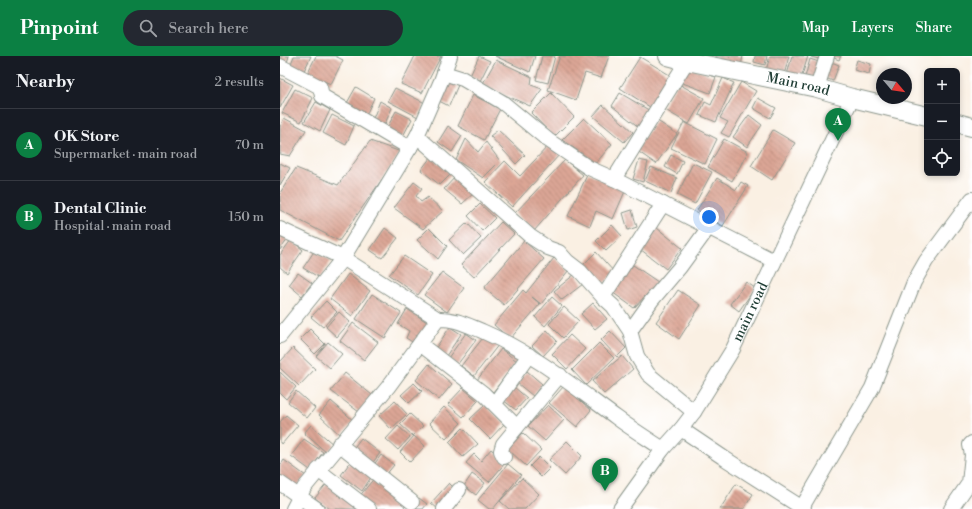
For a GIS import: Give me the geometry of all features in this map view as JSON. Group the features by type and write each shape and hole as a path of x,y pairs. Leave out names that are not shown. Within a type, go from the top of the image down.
{"street":[{"path":"280,336 343,258 410,148 417,136 450,56"},
{"name":"Main road","path":"668,56 688,59 817,88 924,115"},
{"path":"817,88 827,56"},
{"path":"614,179 688,59"},
{"path":"280,66 320,87 322,96 410,148"},
{"path":"444,73 463,79 502,102 548,140 589,168 614,179 774,261"},
{"name":"main road","path":"620,509 663,449 694,412 733,349 852,98"},
{"path":"960,124 972,127"},
{"path":"417,136 531,237 548,248 559,252 580,271 613,306 630,331 637,356 648,374 694,412"},
{"path":"681,429 802,508 872,388 914,282 926,261 972,199"},
{"path":"603,297 663,204"},
{"path":"630,331 652,300 680,267 709,228"},
{"path":"280,229 343,258 438,319 450,318 497,338 529,355 560,375 618,419 663,449"},
{"path":"293,509 304,488 339,444 388,387 438,319"},
{"path":"420,344 495,403 517,427"},
{"path":"495,403 529,355"},
{"path":"504,457 501,451 503,444 560,375"},
{"path":"950,509 970,484 972,455 970,446 972,443"},
{"path":"339,444 412,502"},
{"path":"318,470 368,509"},
{"path":"280,484 318,509"},
{"path":"444,509 460,490"}],"building":[{"path":"280,56 289,56 286,66 280,63"},
{"path":"294,56 311,56 303,73 290,66"},
{"path":"316,56 335,56 343,60 331,84 307,74"},
{"path":"415,56 441,56 422,93 401,84"},
{"path":"479,56 490,61 480,81 470,76"},
{"path":"495,56 535,56 530,72"},
{"path":"542,56 555,56 548,83 536,80"},
{"path":"560,56 609,56 601,78 585,73 576,100 548,90"},
{"path":"716,56 743,56 741,66 715,61"},
{"path":"755,56 767,56 765,65 754,62"},
{"path":"770,56 789,56 783,79 765,74"},
{"path":"792,56 808,56 800,82 786,79"},
{"path":"811,56 824,56 823,60"},
{"path":"829,56 841,56 839,60"},
{"path":"640,57 673,77 653,109 620,88"},
{"path":"810,59 822,63 816,81 805,77"},
{"path":"496,60 532,77 531,85 542,89 530,106 482,85"},
{"path":"857,60 871,64 869,74 854,70"},
{"path":"829,61 839,65 833,81 823,77"},
{"path":"686,66 716,77 710,93 680,82"},
{"path":"280,78 293,85 280,108"},
{"path":"723,78 734,83 716,122 699,115 705,102 711,105"},
{"path":"448,82 458,85 449,106 439,101"},
{"path":"741,82 756,91 729,137 721,133 728,122 720,118"},
{"path":"677,83 704,98 689,124 662,108"},
{"path":"356,87 374,98 366,115 347,103"},
{"path":"395,88 425,103 418,117 388,101"},
{"path":"295,89 313,98 301,122 282,113"},
{"path":"551,93 574,117 554,137 531,113"},
{"path":"620,93 652,112 640,128 612,106"},
{"path":"473,95 500,109 484,140 458,126"},
{"path":"758,98 776,108 770,118 753,108"},
{"path":"380,101 392,108 383,128 372,121"},
{"path":"316,102 330,110 320,131 304,122"},
{"path":"603,105 633,132 624,142 593,116"},
{"path":"396,111 412,119 402,138 386,130"},
{"path":"332,115 354,126 346,145 323,133"},
{"path":"749,115 762,125 747,147 733,137"},
{"path":"284,118 306,130 290,156 280,154 280,127"},
{"path":"584,118 612,144 596,163 562,140"},
{"path":"656,120 677,134 656,164 636,150"},
{"path":"684,122 717,139 705,164 671,148"},
{"path":"448,126 462,136 452,152 438,142"},
{"path":"498,130 525,155 516,164 490,136"},
{"path":"773,130 795,143 772,180 751,166"},
{"path":"466,139 478,152 486,142 500,161 483,178 456,160"},
{"path":"724,139 748,152 732,181 708,167"},
{"path":"370,141 401,152 339,241 280,210 280,193 296,168 338,185"},
{"path":"549,145 560,154 512,207 485,182 505,161 520,176"},
{"path":"671,155 683,161 677,174 665,167"},
{"path":"431,157 452,173 440,185 421,170"},
{"path":"565,160 583,175 534,231 515,213"},
{"path":"639,160 648,162 643,182 633,179"},
{"path":"280,163 290,168 280,185"},
{"path":"693,163 712,172 695,204 677,195"},
{"path":"651,167 677,178 671,193 645,181"},
{"path":"588,173 626,189 613,219 596,211 590,226 568,216"},
{"path":"456,176 475,192 462,204 444,189"},
{"path":"717,178 736,190 741,182 748,186 723,226 697,210"},
{"path":"414,182 422,188 416,196 421,202 428,197 443,211 423,229 394,208"},
{"path":"480,204 495,218 482,231 468,216"},
{"path":"632,210 637,227 628,230 623,213"},
{"path":"501,222 514,234 474,277 461,265"},
{"path":"467,223 481,238 463,255 449,240"},
{"path":"612,225 622,236 606,251 596,241"},
{"path":"385,228 398,238 382,258 370,250"},
{"path":"429,228 447,246 438,259 417,240"},
{"path":"657,228 682,248 666,269 640,249"},
{"path":"280,233 288,239 280,250"},
{"path":"291,240 303,250 287,273 280,267 280,255"},
{"path":"524,241 544,259 504,305 484,288"},
{"path":"315,250 331,261 320,278 303,268"},
{"path":"596,252 615,273 600,287 581,267"},
{"path":"404,256 432,275 418,295 389,275"},
{"path":"554,258 569,270 541,304 532,297 540,304 510,339 494,325 523,290 526,293"},
{"path":"633,265 658,282 634,308 612,292"},
{"path":"442,272 464,288 447,312 424,295"},
{"path":"298,273 312,283 302,296 289,285"},
{"path":"348,274 370,291 352,316 330,299"},
{"path":"575,274 583,284 562,300 554,291"},
{"path":"746,282 755,288 739,311 730,304"},
{"path":"678,290 701,305 679,339 656,322"},
{"path":"372,294 401,313 385,338 356,319"},
{"path":"552,297 562,306 545,326 535,317"},
{"path":"326,301 337,312 323,327 311,317"},
{"path":"593,303 607,319 595,329 581,314"},
{"path":"564,307 579,321 563,338 549,324"},
{"path":"407,309 430,324 417,345 406,338 409,331 398,324"},
{"path":"339,312 350,322 337,337 326,327"},
{"path":"353,323 378,342 364,360 340,341"},
{"path":"450,327 461,334 446,356 435,349"},
{"path":"310,329 325,344 315,354 300,339"},
{"path":"547,330 557,341 543,356 532,346"},
{"path":"610,331 626,348 617,357 601,340"},
{"path":"466,333 476,340 457,365 448,358"},
{"path":"486,334 499,344 474,376 461,366"},
{"path":"570,335 585,349 567,369 552,354"},
{"path":"328,342 342,354 330,368 316,356"},
{"path":"599,343 614,358 586,385 572,370"},
{"path":"293,348 315,369 299,386 280,368 280,362"},
{"path":"501,349 517,361 493,392 477,380"},
{"path":"622,356 633,369 604,394 592,381"},
{"path":"429,364 452,384 439,400 416,380"},
{"path":"527,371 542,384 533,396 517,383"},
{"path":"280,372 296,387 286,399 280,393"},
{"path":"345,373 372,395 359,412 331,391"},
{"path":"414,383 422,391 409,403 401,395"},
{"path":"564,386 591,410 577,427 549,403"},
{"path":"514,387 527,398 516,410 503,400"},
{"path":"463,388 478,401 463,417 448,404"},
{"path":"296,391 315,408 307,418 288,402"},
{"path":"331,401 354,421 341,436 319,415"},
{"path":"395,401 407,414 391,429 379,416"},
{"path":"485,405 504,424 490,439 470,419"},
{"path":"548,405 564,420 545,441 528,426"},
{"path":"444,407 461,423 446,439 429,423"},
{"path":"410,414 423,426 413,436 400,424"},
{"path":"286,415 298,425 282,444 280,443 280,422"},
{"path":"311,425 334,445 327,453 304,433"},
{"path":"398,426 410,437 398,450 386,439"},
{"path":"463,428 478,444 463,457 449,442"},
{"path":"523,433 541,450 526,466 508,449"},
{"path":"414,436 425,446 410,462 400,452"},
{"path":"361,438 380,453 371,465 352,450"},
{"path":"304,439 323,452 310,470 291,456"},
{"path":"567,441 582,456 565,475 549,460"},
{"path":"491,449 506,462 489,482 466,463 474,454 481,461"},
{"path":"381,455 394,465 385,476 373,466"},
{"path":"539,457 550,468 541,477 530,466"},
{"path":"284,460 306,476 295,490 280,478 280,466"},
{"path":"351,461 372,476 362,491 341,475"},
{"path":"508,464 521,475 493,509 489,509 478,500"},
{"path":"472,474 485,483 476,495 464,486"},
{"path":"376,476 408,502 403,509 372,509 358,498"},
{"path":"522,478 539,494 525,509 509,509 500,501"},
{"path":"328,482 361,509 330,509 315,498"},
{"path":"449,483 456,490 438,509 431,503"},
{"path":"736,484 753,494 744,509 720,509"},
{"path":"419,498 427,504 423,509 410,509"}],"place":[{"name":"OK Store","path":"838,141"},
{"name":"Dental Clinic","path":"605,491"}]}
